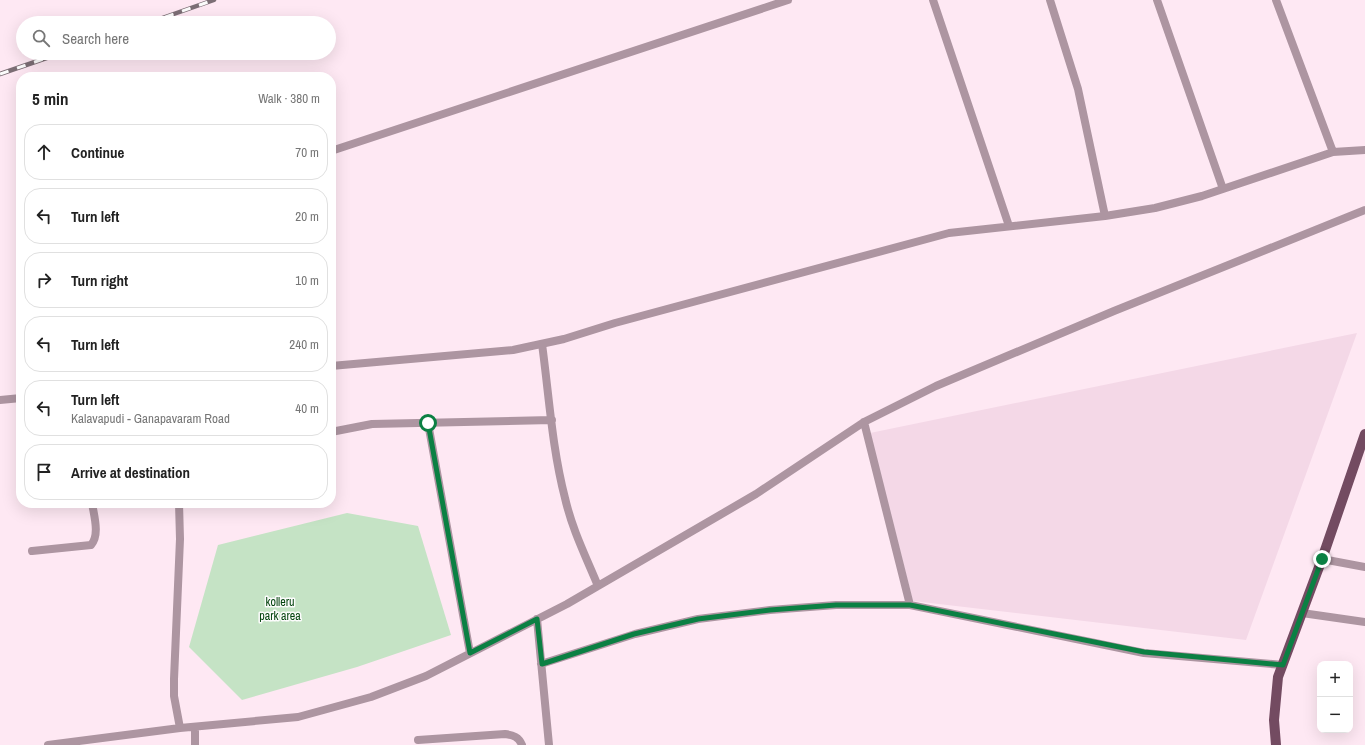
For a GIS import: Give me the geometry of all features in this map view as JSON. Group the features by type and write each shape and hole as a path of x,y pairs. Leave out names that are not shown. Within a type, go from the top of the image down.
{"main road":[{"path":"1276,745 1274,720 1278,677 1322,559 1365,434"}],"street":[{"path":"336,149 788,0"},
{"path":"933,0 1009,226"},
{"path":"1050,0 1078,89 1105,216"},
{"path":"1156,0 1223,189"},
{"path":"1276,0 1333,152"},
{"path":"336,366 513,350 542,344 941,234 1105,216 1155,208 1223,189 1333,152 1365,150"},
{"path":"48,745 180,728 298,717 371,697 426,676 528,624 598,586 756,494 864,422 936,386 996,360 1365,210"},
{"path":"542,344 552,420 565,498 574,531 598,586"},
{"path":"0,400 16,398"},
{"path":"336,431 372,424 552,420"},
{"path":"864,422 910,605"},
{"path":"428,423 470,653"},
{"path":"32,551 91,545 95,541 96,534 93,508"},
{"path":"180,508 174,696 180,728"},
{"path":"1322,559 1365,566"},
{"path":"542,664 634,634 698,619 770,610 836,605 910,605 1144,652 1283,665"},
{"path":"1302,613 1365,622"},
{"path":"537,619 549,745"},
{"path":"195,727 195,745"},
{"path":"418,740 505,734 514,736 520,740 522,745"}],"shaded area":[{"path":"1357,333 1246,640 913,601 870,433"}],"green space":[{"name":"kolleru park area","path":"347,513 418,526 451,635 357,667 242,700 189,647 218,545"}],"railway":[{"path":"168,16 214,0"},
{"path":"0,74 41,60"}],"route":[{"path":"428,423 470,653 537,619 542,664 634,634 698,619 770,610 836,605 910,605 1144,652 1283,665 1322,559"}]}
